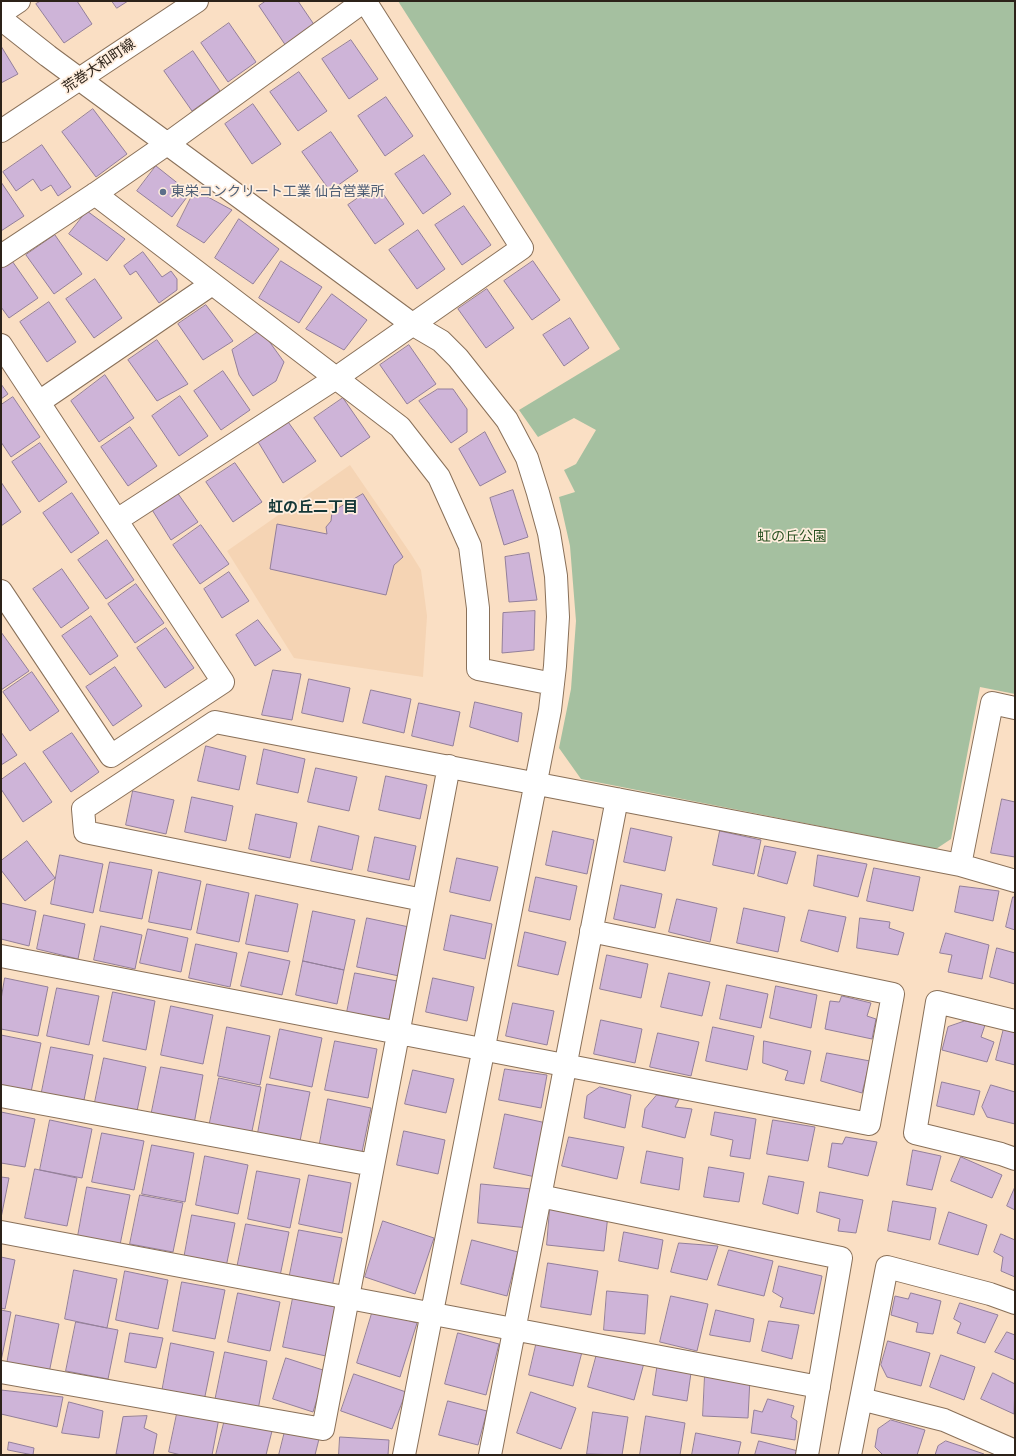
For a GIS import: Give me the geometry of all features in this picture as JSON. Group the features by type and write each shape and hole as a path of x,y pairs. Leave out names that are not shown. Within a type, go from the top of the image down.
{"street":[{"path":"1,13 19,1"},
{"name":"荒巻大和町線","path":"1,131 197,1"},
{"path":"1,256 167,144 364,1 522,248 336,378 117,520"},
{"path":"1,19 79,79 412,324 441,341 458,358 507,420 527,458 538,493 549,533 556,576 558,617 550,710 404,1455"},
{"path":"95,194 400,427 439,477 470,546 478,608 478,669 552,684"},
{"path":"39,402 212,284"},
{"path":"1,345 223,682 111,756 1,591"},
{"path":"960,865 992,703 1015,708"},
{"path":"423,900 85,832 83,809 215,722 960,865 1015,881"},
{"path":"1,1372 323,1429 449,766"},
{"path":"490,1455 617,799"},
{"path":"1,956 869,1124 893,994 591,931"},
{"path":"1015,1021 937,1002 915,1133 1001,1154 1015,1159"},
{"path":"1,1096 373,1165"},
{"path":"540,1196 842,1258 807,1455"},
{"path":"1,1232 819,1387"},
{"path":"850,1455 887,1267 990,1294 1015,1304"},
{"path":"861,1399 944,1420 1015,1451"}],"shaded area":[{"path":"350,465 421,570 427,616 423,677 294,658 227,551"}],"green space":[{"name":"虹の丘公園","path":"398,1 1015,1 1015,694 980,687 951,839 936,849 581,779 559,748 571,689 576,621 570,546 559,497 575,492 564,470 576,464 596,430 574,418 538,437 519,410 620,349"}],"building":[{"path":"41,1 77,1 92,24 64,43 36,4"},
{"path":"112,1 128,1 117,8"},
{"path":"266,1 298,1 315,26 286,46 259,6"},
{"path":"229,23 256,62 228,82 201,43"},
{"path":"351,40 378,79 349,99 322,59"},
{"path":"1,46 18,74 1,83"},
{"path":"193,51 220,91 192,111 164,71"},
{"path":"299,72 327,111 298,131 270,92"},
{"path":"386,97 413,136 385,156 358,116"},
{"path":"253,104 281,144 252,164 225,124"},
{"path":"93,109 127,154 96,177 62,132"},
{"path":"331,132 358,171 330,191 302,152"},
{"path":"42,145 71,187 58,196 51,185 41,191 33,179 16,191 3,172"},
{"path":"424,155 451,194 423,214 395,174"},
{"path":"156,166 190,193 172,217 137,191"},
{"path":"1,182 24,216 1,231"},
{"path":"377,185 404,224 375,244 348,205"},
{"path":"195,190 232,210 204,243 177,226"},
{"path":"464,206 491,245 462,265 435,225"},
{"path":"87,211 125,239 107,261 69,234"},
{"path":"239,219 279,249 253,284 215,258"},
{"path":"418,230 445,269 417,289 389,250"},
{"path":"55,235 82,274 54,294 26,255"},
{"path":"143,252 162,277 171,271 177,279 177,290 159,303 136,271 130,275 124,266"},
{"path":"10,258 38,298 9,318 1,307 1,265"},
{"path":"281,261 322,287 299,323 259,298"},
{"path":"533,261 560,300 532,320 504,281"},
{"path":"95,279 122,318 94,338 66,299"},
{"path":"487,289 514,328 486,348 458,309"},
{"path":"332,294 367,320 344,350 306,329"},
{"path":"49,302 76,342 47,362 20,322"},
{"path":"206,305 233,341 203,360 178,324"},
{"path":"570,318 589,348 564,366 543,335"},
{"path":"261,330 284,362 276,381 253,396 239,375 232,350"},
{"path":"157,340 188,384 157,401 128,360"},
{"path":"409,345 436,384 407,404 380,365"},
{"path":"223,371 250,410 221,430 194,391"},
{"path":"105,375 134,418 99,442 71,401"},
{"path":"1,384 8,394 1,399"},
{"path":"438,389 453,389 467,409 467,432 451,443 419,401"},
{"path":"180,396 208,436 179,456 152,416"},
{"path":"13,397 40,437 11,457 1,442 1,405"},
{"path":"343,398 370,437 341,457 314,418"},
{"path":"286,419 316,461 283,483 257,440"},
{"path":"130,427 157,466 128,486 101,447"},
{"path":"485,432 506,472 480,486 459,449"},
{"path":"40,443 67,482 39,502 12,462"},
{"path":"235,463 262,502 233,522 206,482"},
{"path":"1,482 21,512 1,526"},
{"path":"174,488 198,522 171,540 149,505"},
{"path":"513,490 528,537 504,545 490,498"},
{"path":"72,493 99,533 71,553 43,513"},
{"path":"363,494 403,557 394,565 386,595 270,569 277,524 327,534 326,527 331,521 332,512"},
{"path":"201,525 229,564 200,584 173,545"},
{"path":"107,540 134,580 106,599 78,560"},
{"path":"529,553 537,600 509,602 505,557"},
{"path":"62,569 89,608 61,628 33,589"},
{"path":"229,572 249,601 222,618 204,589"},
{"path":"136,584 164,623 135,643 108,604"},
{"path":"535,611 534,650 502,653 503,613"},
{"path":"91,616 118,656 90,675 62,636"},
{"path":"258,620 281,650 255,666 236,635"},
{"path":"166,628 194,668 165,688 137,648"},
{"path":"1,632 29,671 1,690"},
{"path":"115,667 142,706 113,726 86,687"},
{"path":"273,670 301,674 292,720 262,715"},
{"path":"32,672 59,711 30,731 3,692"},
{"path":"309,679 350,688 343,722 302,713"},
{"path":"371,690 411,699 404,733 363,723"},
{"path":"475,702 522,713 518,742 470,727"},
{"path":"419,703 460,712 453,746 412,736"},
{"path":"1,732 17,755 1,765"},
{"path":"72,733 99,772 71,792 43,752"},
{"path":"206,746 246,756 239,790 198,781"},
{"path":"264,749 305,759 298,793 257,784"},
{"path":"25,763 52,802 23,822 1,789 1,780"},
{"path":"316,768 357,777 349,811 308,802"},
{"path":"386,776 427,785 420,819 379,810"},
{"path":"133,791 174,800 166,834 126,825"},
{"path":"192,797 233,806 226,841 185,832"},
{"path":"1002,799 1015,802 1015,857 991,853"},
{"path":"256,814 297,823 290,858 249,849"},
{"path":"319,826 359,836 352,870 311,861"},
{"path":"631,828 672,837 665,871 624,862"},
{"path":"553,831 594,840 587,874 546,865"},
{"path":"720,831 761,840 754,874 713,865"},
{"path":"375,837 416,846 409,880 368,871"},
{"path":"27,841 55,878 25,901 1,870 1,861"},
{"path":"765,846 796,852 787,884 758,876"},
{"path":"60,855 103,864 93,913 51,904"},
{"path":"818,855 867,864 858,897 814,886"},
{"path":"457,858 498,867 490,901 450,892"},
{"path":"110,862 152,870 142,919 100,911"},
{"path":"874,868 920,877 913,911 867,901"},
{"path":"159,872 201,881 191,930 149,922"},
{"path":"536,877 577,886 570,920 529,911"},
{"path":"207,884 249,893 239,942 197,933"},
{"path":"621,885 662,894 655,928 614,919"},
{"path":"960,886 999,891 993,921 955,912"},
{"path":"256,895 298,904 288,952 246,944"},
{"path":"1013,897 1015,897 1015,930 1006,927"},
{"path":"677,899 717,908 710,942 669,932"},
{"path":"1,903 36,911 29,946 1,939"},
{"path":"744,908 785,917 778,952 737,943"},
{"path":"809,910 846,917 838,952 801,941"},
{"path":"313,911 355,920 344,970 303,961"},
{"path":"44,915 85,924 78,959 37,949"},
{"path":"451,915 492,924 485,959 444,950"},
{"path":"367,918 409,927 399,976 357,967"},
{"path":"860,918 890,922 889,928 904,933 898,955 857,948"},
{"path":"101,926 142,935 135,969 94,960"},
{"path":"148,929 188,938 181,972 140,963"},
{"path":"525,932 566,942 558,975 518,966"},
{"path":"946,933 989,945 982,979 948,972 952,955 940,953"},
{"path":"196,944 237,953 230,987 189,978"},
{"path":"997,948 1015,953 1015,984 990,977"},
{"path":"249,952 290,961 282,995 241,986"},
{"path":"607,955 648,964 641,998 600,989"},
{"path":"303,961 344,970 337,1004 296,995"},
{"path":"355,973 397,981 387,1030 345,1022"},
{"path":"669,973 710,982 702,1016 661,1007"},
{"path":"5,978 48,987 38,1036 1,1029 1,1000"},
{"path":"433,978 474,987 467,1021 426,1012"},
{"path":"727,985 768,994 761,1028 720,1019"},
{"path":"776,986 817,995 811,1028 770,1018"},
{"path":"57,988 99,996 89,1045 47,1036"},
{"path":"113,992 155,1001 146,1050 103,1041"},
{"path":"842,996 871,1003 867,1016 876,1019 872,1039 825,1029 830,1001 839,1002"},
{"path":"513,1003 554,1011 547,1045 506,1036"},
{"path":"171,1006 213,1015 203,1064 161,1055"},
{"path":"601,1020 642,1029 635,1063 594,1054"},
{"path":"965,1021 985,1025 981,1037 994,1042 987,1062 942,1050 948,1027"},
{"path":"227,1027 270,1036 260,1085 218,1076"},
{"path":"713,1027 754,1036 747,1070 706,1061"},
{"path":"1004,1028 1015,1031 1015,1065 996,1060"},
{"path":"280,1029 322,1038 312,1087 270,1078"},
{"path":"658,1033 699,1042 691,1076 650,1067"},
{"path":"1,1035 41,1043 31,1092 1,1086"},
{"path":"335,1041 377,1049 368,1098 325,1090"},
{"path":"764,1041 811,1051 804,1084 785,1080 788,1071 763,1063"},
{"path":"51,1047 93,1055 83,1105 41,1096"},
{"path":"827,1053 870,1061 862,1093 821,1081"},
{"path":"104,1058 146,1067 136,1116 94,1107"},
{"path":"161,1067 203,1075 194,1124 151,1116"},
{"path":"505,1069 547,1075 541,1108 499,1100"},
{"path":"413,1070 454,1079 446,1113 405,1104"},
{"path":"219,1078 261,1087 251,1136 209,1127"},
{"path":"942,1082 980,1091 974,1115 937,1106"},
{"path":"267,1084 310,1092 300,1141 258,1133"},
{"path":"991,1085 1015,1092 1015,1124 987,1117 982,1107"},
{"path":"600,1087 631,1095 625,1128 584,1118 587,1096"},
{"path":"657,1095 679,1099 675,1107 692,1109 685,1138 642,1127 645,1109"},
{"path":"328,1099 371,1108 361,1157 319,1148"},
{"path":"1,1112 35,1119 25,1167 1,1163"},
{"path":"715,1112 756,1119 750,1159 730,1156 733,1140 711,1135"},
{"path":"505,1114 551,1124 540,1178 494,1168"},
{"path":"50,1120 92,1129 82,1178 40,1170"},
{"path":"773,1120 815,1127 808,1161 767,1154"},
{"path":"404,1131 445,1140 438,1174 397,1165"},
{"path":"102,1133 144,1141 134,1190 92,1182"},
{"path":"569,1137 624,1147 617,1179 562,1166"},
{"path":"846,1137 877,1142 868,1176 828,1167 832,1143 842,1144"},
{"path":"152,1145 194,1153 185,1202 142,1194"},
{"path":"913,1150 941,1156 932,1190 907,1185"},
{"path":"647,1151 683,1158 679,1190 641,1183"},
{"path":"205,1156 248,1165 238,1214 196,1205"},
{"path":"961,1157 1002,1175 992,1198 951,1181"},
{"path":"709,1167 744,1173 739,1202 704,1197"},
{"path":"35,1169 77,1178 67,1226 25,1218"},
{"path":"257,1171 300,1179 290,1228 248,1219"},
{"path":"309,1175 351,1183 342,1233 299,1224"},
{"path":"769,1176 804,1182 798,1214 763,1204"},
{"path":"1,1177 9,1178 1,1218"},
{"path":"481,1184 532,1189 529,1228 478,1223"},
{"path":"87,1187 130,1195 120,1245 78,1236"},
{"path":"1015,1187 1015,1210 1007,1206"},
{"path":"820,1192 863,1200 856,1233 838,1231 840,1219 817,1212"},
{"path":"140,1195 183,1203 173,1252 130,1244"},
{"path":"893,1201 936,1208 930,1240 888,1231"},
{"path":"550,1209 608,1215 604,1251 547,1245"},
{"path":"949,1212 987,1225 978,1255 939,1244"},
{"path":"192,1215 235,1223 225,1272 183,1264"},
{"path":"383,1221 434,1238 415,1294 365,1277"},
{"path":"246,1224 289,1232 279,1281 236,1273"},
{"path":"299,1230 342,1238 332,1287 289,1279"},
{"path":"624,1232 663,1240 658,1269 619,1261"},
{"path":"1001,1234 1015,1240 1015,1277 1001,1271 1003,1257 994,1252"},
{"path":"472,1240 518,1252 507,1296 461,1284"},
{"path":"679,1243 718,1246 707,1280 671,1272"},
{"path":"729,1250 773,1261 764,1296 718,1285"},
{"path":"1,1257 15,1260 5,1309 1,1308"},
{"path":"548,1263 598,1271 591,1315 541,1307"},
{"path":"779,1266 822,1276 814,1314 780,1307 783,1298 773,1292"},
{"path":"74,1270 117,1279 107,1328 65,1319"},
{"path":"125,1271 168,1280 158,1329 116,1320"},
{"path":"182,1282 225,1290 215,1339 173,1331"},
{"path":"607,1291 648,1295 645,1334 604,1330"},
{"path":"238,1293 280,1302 270,1351 228,1342"},
{"path":"911,1293 941,1301 933,1334 916,1332 918,1323 891,1315 895,1296 908,1299"},
{"path":"671,1296 708,1304 697,1351 660,1342"},
{"path":"293,1298 335,1307 326,1356 283,1347"},
{"path":"960,1303 998,1315 985,1343 957,1333 961,1323 954,1319"},
{"path":"1,1310 11,1312 1,1361"},
{"path":"373,1310 417,1323 400,1377 357,1363"},
{"path":"716,1310 754,1319 750,1342 710,1335"},
{"path":"16,1315 59,1324 49,1373 7,1364"},
{"path":"769,1321 799,1325 792,1359 762,1351"},
{"path":"76,1322 118,1330 108,1379 66,1371"},
{"path":"1007,1332 1015,1335 1015,1360 995,1352"},
{"path":"130,1333 163,1338 156,1368 125,1362"},
{"path":"458,1333 499,1344 486,1395 445,1384"},
{"path":"537,1341 582,1352 573,1386 529,1375"},
{"path":"888,1341 930,1353 921,1386 887,1377 881,1365"},
{"path":"171,1343 214,1352 204,1401 162,1392"},
{"path":"598,1350 644,1363 634,1400 588,1387"},
{"path":"225,1352 267,1361 258,1410 215,1401"},
{"path":"941,1355 975,1367 964,1400 930,1387"},
{"path":"286,1358 326,1371 313,1412 273,1399"},
{"path":"658,1362 692,1366 687,1401 653,1395"},
{"path":"993,1373 1015,1384 1014,1414 981,1399"},
{"path":"354,1374 406,1392 392,1429 341,1411"},
{"path":"705,1375 750,1378 748,1418 703,1416"},
{"path":"1,1390 63,1397 57,1427 1,1414"},
{"path":"531,1392 576,1408 561,1449 517,1433"},
{"path":"768,1399 794,1406 791,1417 797,1421 795,1440 751,1433 754,1410 762,1412"},
{"path":"448,1401 487,1411 478,1445 439,1435"},
{"path":"69,1402 103,1411 99,1438 62,1433"},
{"path":"178,1409 219,1418 212,1455 181,1455 169,1452"},
{"path":"593,1412 628,1417 622,1455 587,1454"},
{"path":"226,1415 273,1427 266,1455 216,1455"},
{"path":"147,1416 144,1428 157,1434 153,1455 116,1454 123,1417"},
{"path":"646,1416 685,1423 680,1455 640,1455"},
{"path":"891,1420 925,1430 917,1455 883,1455 875,1447 878,1429"},
{"path":"286,1427 320,1435 315,1455 279,1455"},
{"path":"696,1433 741,1442 738,1455 692,1455"},
{"path":"340,1437 389,1440 388,1455 339,1455"},
{"path":"759,1441 802,1452 801,1455 755,1455"},
{"path":"946,1441 984,1455 935,1455 938,1446"},
{"path":"9,1442 34,1448 33,1455 8,1450"}],"place":[{"name":"東栄コンクリート工業 仙台営業所","path":"163,192"}],"district":[{"name":"虹の丘二丁目","path":"313,508"}]}
